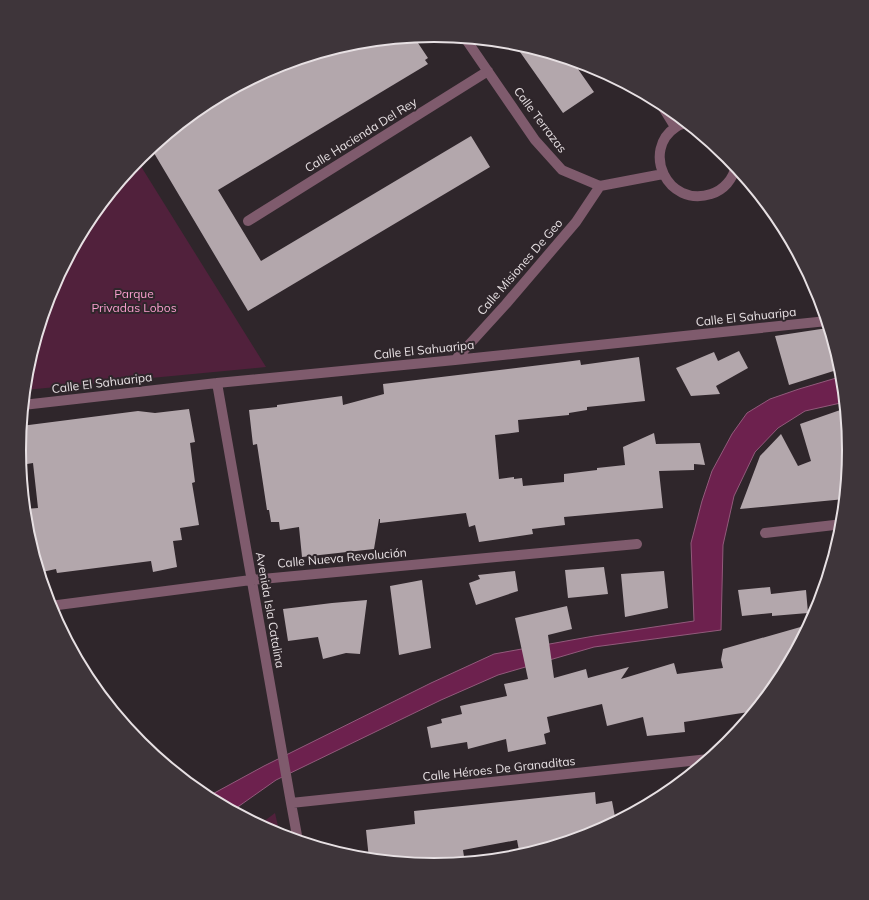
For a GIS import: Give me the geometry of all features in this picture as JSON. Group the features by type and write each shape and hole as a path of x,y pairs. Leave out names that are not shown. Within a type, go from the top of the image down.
{"street":[{"name":"Calle Terrazas","path":"468,43 535,140 562,170 600,186"},
{"name":"Calle Hacienda Del Rey","path":"248,221 488,71"},
{"path":"667,115 675,127"},
{"path":"681,125 675,127 666,137 661,149 660,162 663,174 670,185 680,192 692,196 705,196 717,192 727,184 734,173"},
{"path":"600,186 663,174"},
{"name":"Calle Misiones De Geo","path":"455,360 511,298 576,222 600,186"},
{"name":"Calle El Sahuaripa","path":"28,405 217,383 822,322"},
{"name":"Avenida Isla Catalina","path":"217,383 297,834"},
{"path":"765,533 836,525"},
{"name":"Calle Nueva Revolución","path":"57,605 251,580 637,544"},
{"name":"Calle Héroes De Granaditas","path":"290,804 700,760"}],"green space":[{"name":"Parque Privadas Lobos","path":"141,166 266,367 30,389 40,344 57,294 68,269 95,223 110,201"},
{"path":"275,813 278,827 278,827 265,821"}],"shaded area":[{"path":"836,378 840,403 805,411 778,428 755,452 734,496 723,545 721,630 594,647 498,675 441,700 276,780 237,807 213,793 264,766 431,683 494,654 594,636 694,621 691,543 712,471 732,434 747,413 770,399"}],"building":[{"path":"417,42 428,58 425,60 428,64 218,190 261,261 471,136 490,167 248,311 154,153 186,126 208,110 230,96 278,73 303,63 355,49"},
{"path":"519,50 540,55 577,67 594,92 563,113"},
{"path":"824,329 835,371 789,385 775,336"},
{"path":"739,351 748,368 716,386 720,394 691,396 676,368 714,352 718,361"},
{"path":"639,357 645,401 587,407 587,410 569,413 569,415 518,420 519,432 495,435 499,479 514,477 514,479 522,478 523,486 564,482 564,474 625,465 623,447 654,433 656,444 700,443 705,465 694,464 694,470 659,471 663,508 564,517 565,525 532,529 533,534 479,542 475,525 469,527 466,513 380,523 379,519 374,549 302,557 299,527 280,530 279,522 271,522 269,510 267,510 257,444 253,445 249,410 277,407 277,405 342,396 343,405 384,394 383,384 580,360 581,365"},
{"path":"189,409 195,442 190,443 195,482 192,483 199,525 180,528 182,540 173,541 177,567 153,572 151,561 57,573 56,569 45,571 40,556 30,509 38,508 33,463 27,464 27,425 138,411 155,413"},
{"path":"841,410 843,450 840,499 740,509 760,456 781,434 798,466 811,461 800,424"},
{"path":"604,567 608,594 568,598 565,570"},
{"path":"515,571 518,591 476,605 469,583 480,579 478,575"},
{"path":"664,571 668,608 625,617 621,574"},
{"path":"422,580 431,648 399,655 390,586"},
{"path":"770,587 771,594 806,590 808,613 772,616 772,613 742,616 738,590"},
{"path":"367,600 360,654 346,653 323,659 318,637 288,641 283,609"},
{"path":"567,606 572,629 548,635 554,678 586,669 588,678 629,667 621,679 674,663 677,674 723,668 721,660 723,649 803,626 774,677 748,712 684,722 685,732 647,736 643,717 607,726 602,704 547,717 550,732 544,734 546,744 508,752 506,739 468,749 467,742 431,748 427,727 442,723 441,719 462,714 460,706 507,696 504,684 528,679 515,618"},
{"path":"595,792 596,804 612,801 615,816 566,837 519,850 517,840 463,850 464,858 461,858 408,858 368,853 366,830 415,824 414,811"}]}
